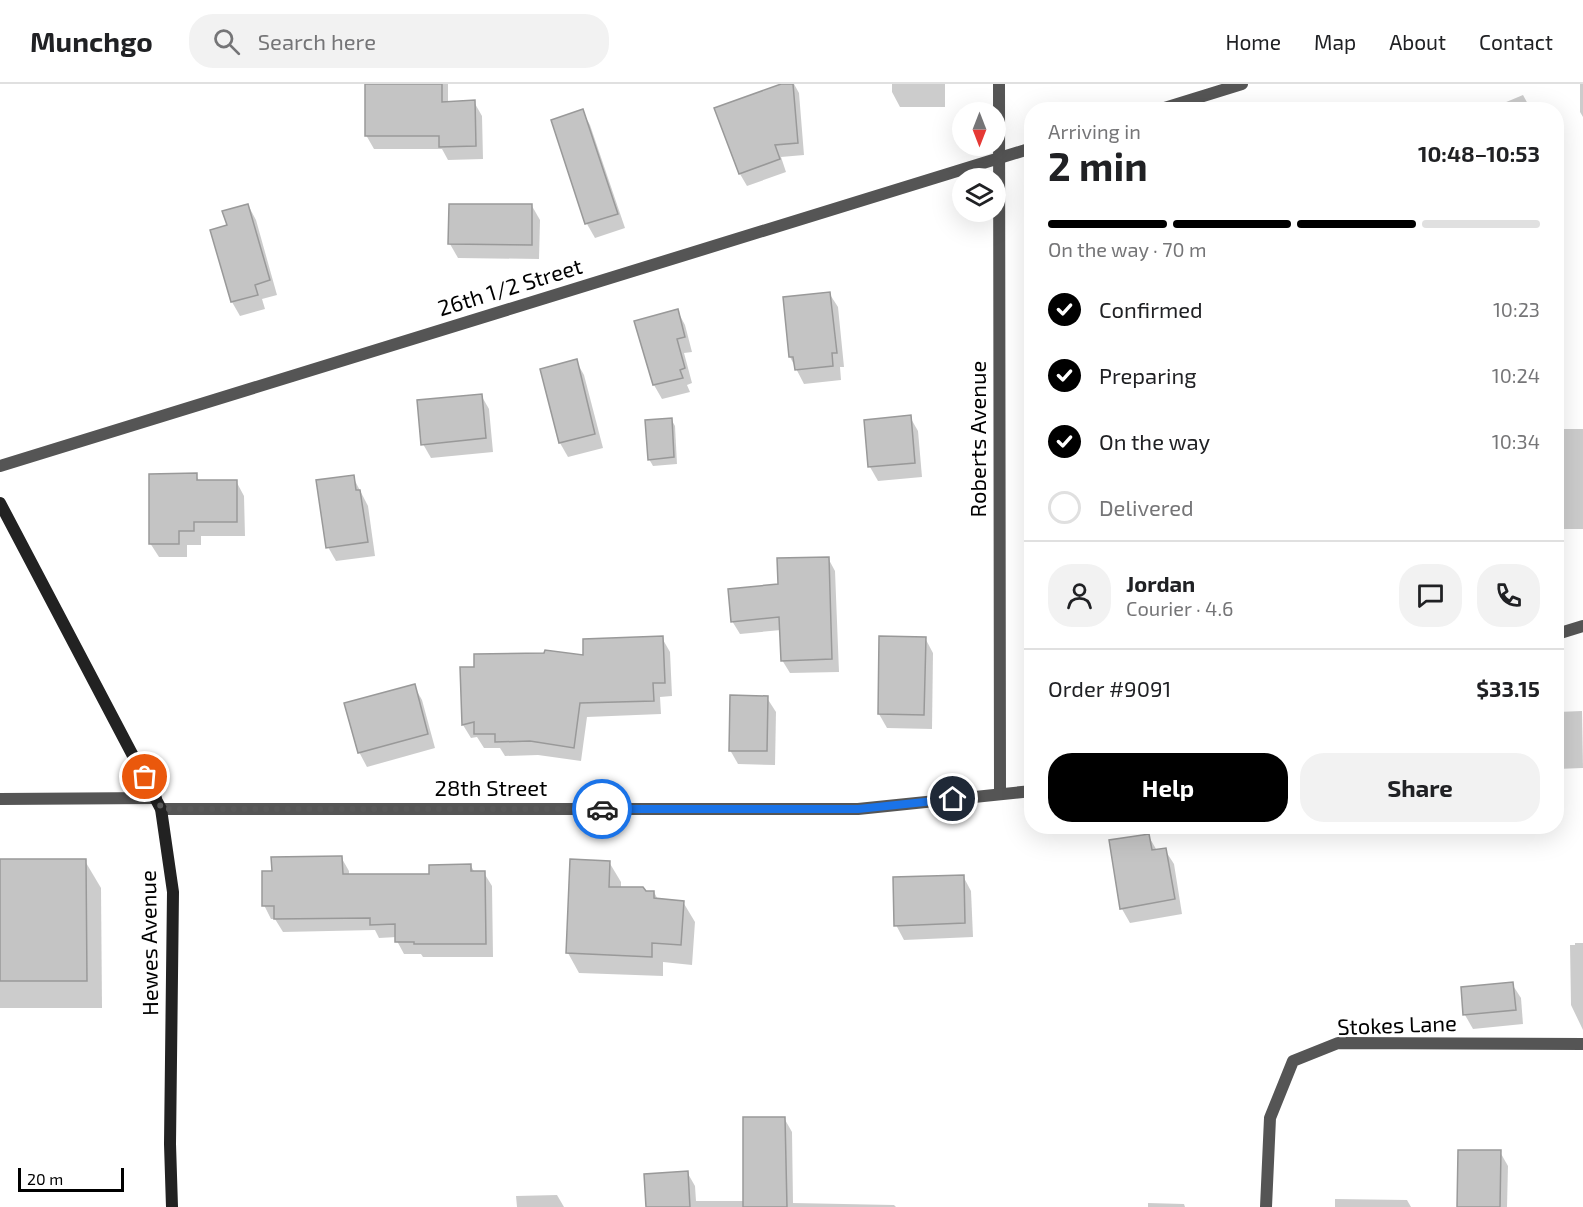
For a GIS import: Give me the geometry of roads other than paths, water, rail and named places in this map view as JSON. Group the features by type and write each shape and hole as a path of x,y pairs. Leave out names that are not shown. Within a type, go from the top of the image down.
{"main road":[{"name":"Hewes Avenue","path":"0,503 159,803 173,892 170,1144 172,1207"}],"street":[{"name":"Roberts Avenue","path":"999,84 1000,794"},
{"path":"1184,102 1242,84"},
{"name":"26th 1/2 Street","path":"0,466 1024,150"},
{"path":"1564,632 1583,626"},
{"name":"28th Street","path":"0,799 159,803 858,809 1024,792"},
{"name":"Stokes Lane","path":"1266,1207 1270,1118 1293,1061 1338,1043 1583,1044"}]}
